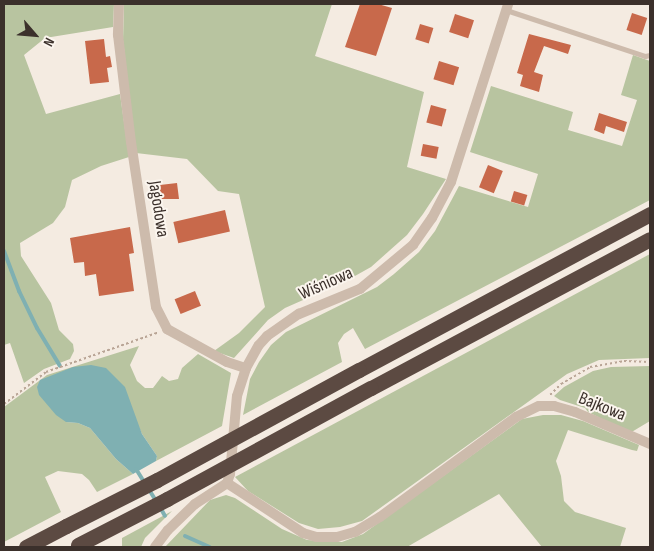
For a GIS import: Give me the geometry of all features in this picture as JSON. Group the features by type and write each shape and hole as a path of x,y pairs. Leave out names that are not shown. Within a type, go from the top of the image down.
{"highway":[{"path":"26,547 157,480 650,214"},
{"path":"76,546 650,240"}],"street":[{"name":"Jagodowa","path":"119,4 118,35 145,234 156,307 167,330"},
{"name":"Wiśniowa","path":"227,483 230,474 237,396 246,368 259,345 298,314 360,290 413,245 432,218 451,182 507,7"},
{"path":"167,330 227,362 246,368"},
{"path":"155,547 168,530 196,504 227,483 303,533 316,537 355,532 380,517 508,423 539,406"},
{"name":"Bajkowa","path":"539,406 554,406 576,412 650,444"}],"lane":[{"path":"507,7 645,56 650,55"}],"path":[{"path":"4,404 46,372 167,330"},
{"path":"539,406 562,384 590,367 617,362 650,362"}],"green space":[{"path":"4,4 114,4 113,27 45,38 24,55 46,114 120,94 129,157 101,166 72,180 65,207 53,223 20,243 21,256 51,303 59,330 73,344 74,351 70,359 44,369 24,383 10,343 4,345"},
{"path":"124,4 332,4 315,56 424,92 407,167 446,179 423,214 407,235 371,267 346,281 285,308 268,320 234,358 214,351 239,333 265,307 239,194 218,191 187,159 136,153 123,40"},
{"path":"633,55 650,61 650,200 365,349 353,328 344,334 338,343 342,362 243,415 250,379 271,345 286,332 377,287 394,274 419,252 435,231 459,186 528,207 538,174 470,152 491,86 573,112 568,130 622,146 637,100 621,95"},
{"path":"650,254 650,358 599,360 567,374 362,521 340,527 318,529 299,523 248,491 235,477"},
{"path":"139,346 130,365 137,381 145,388 153,388 162,376 169,381 178,379 182,368 198,354 231,373 222,426 156,461 157,456 142,434 135,419 66,422 78,423 90,428 116,459 133,474 97,492 89,480 82,474 58,471 45,477 61,512 4,542 4,407 47,375"},
{"path":"650,366 650,421 630,433 588,412 585,408 560,400 554,396 564,387 593,371 611,367"},
{"path":"543,415 561,415 583,421 639,445 637,451 632,450 568,430 556,461 561,476 564,501 575,512 626,528 620,547 542,547 499,494 407,547 165,547 210,500 226,495 235,498 282,529 307,540 342,542 363,534 522,419"},
{"path":"172,511 145,538 141,547 122,547 122,538"}],"water":[{"path":"91,365 106,368 125,387 142,434 157,456 156,461 133,474 116,459 90,428 78,423 66,422 56,415 39,395 37,387 40,380 73,367"}],"building":[{"path":"360,4 378,4 392,8 376,56 345,47"},
{"path":"632,13 647,18 642,35 626,30"},
{"path":"455,14 474,20 468,38 449,32"},
{"path":"420,24 433,28 429,43 415,39"},
{"path":"529,34 571,45 568,54 544,46 534,72 543,75 539,92 520,86 523,75 517,73"},
{"path":"104,39 106,57 110,56 112,67 107,68 109,82 90,84 85,41"},
{"path":"439,61 459,67 454,85 433,79"},
{"path":"431,105 446,109 442,127 426,122"},
{"path":"599,113 627,122 624,132 606,126 604,134 594,130"},
{"path":"423,144 439,147 436,159 421,156"},
{"path":"488,165 503,171 494,193 479,187"},
{"path":"177,183 179,199 159,199 159,193 155,190 160,185"},
{"path":"514,191 527,195 524,206 511,202"},
{"path":"225,210 230,231 178,243 173,222"},
{"path":"130,227 134,253 129,254 134,291 99,296 96,274 85,276 84,262 74,263 70,238"},
{"path":"195,291 201,306 181,314 175,299"}],"waterway":[{"path":"4,251 19,291 37,328 60,366"},
{"path":"136,469 144,482"},
{"path":"148,488 156,501"},
{"path":"160,507 165,516"},
{"path":"185,536 210,547"}]}
